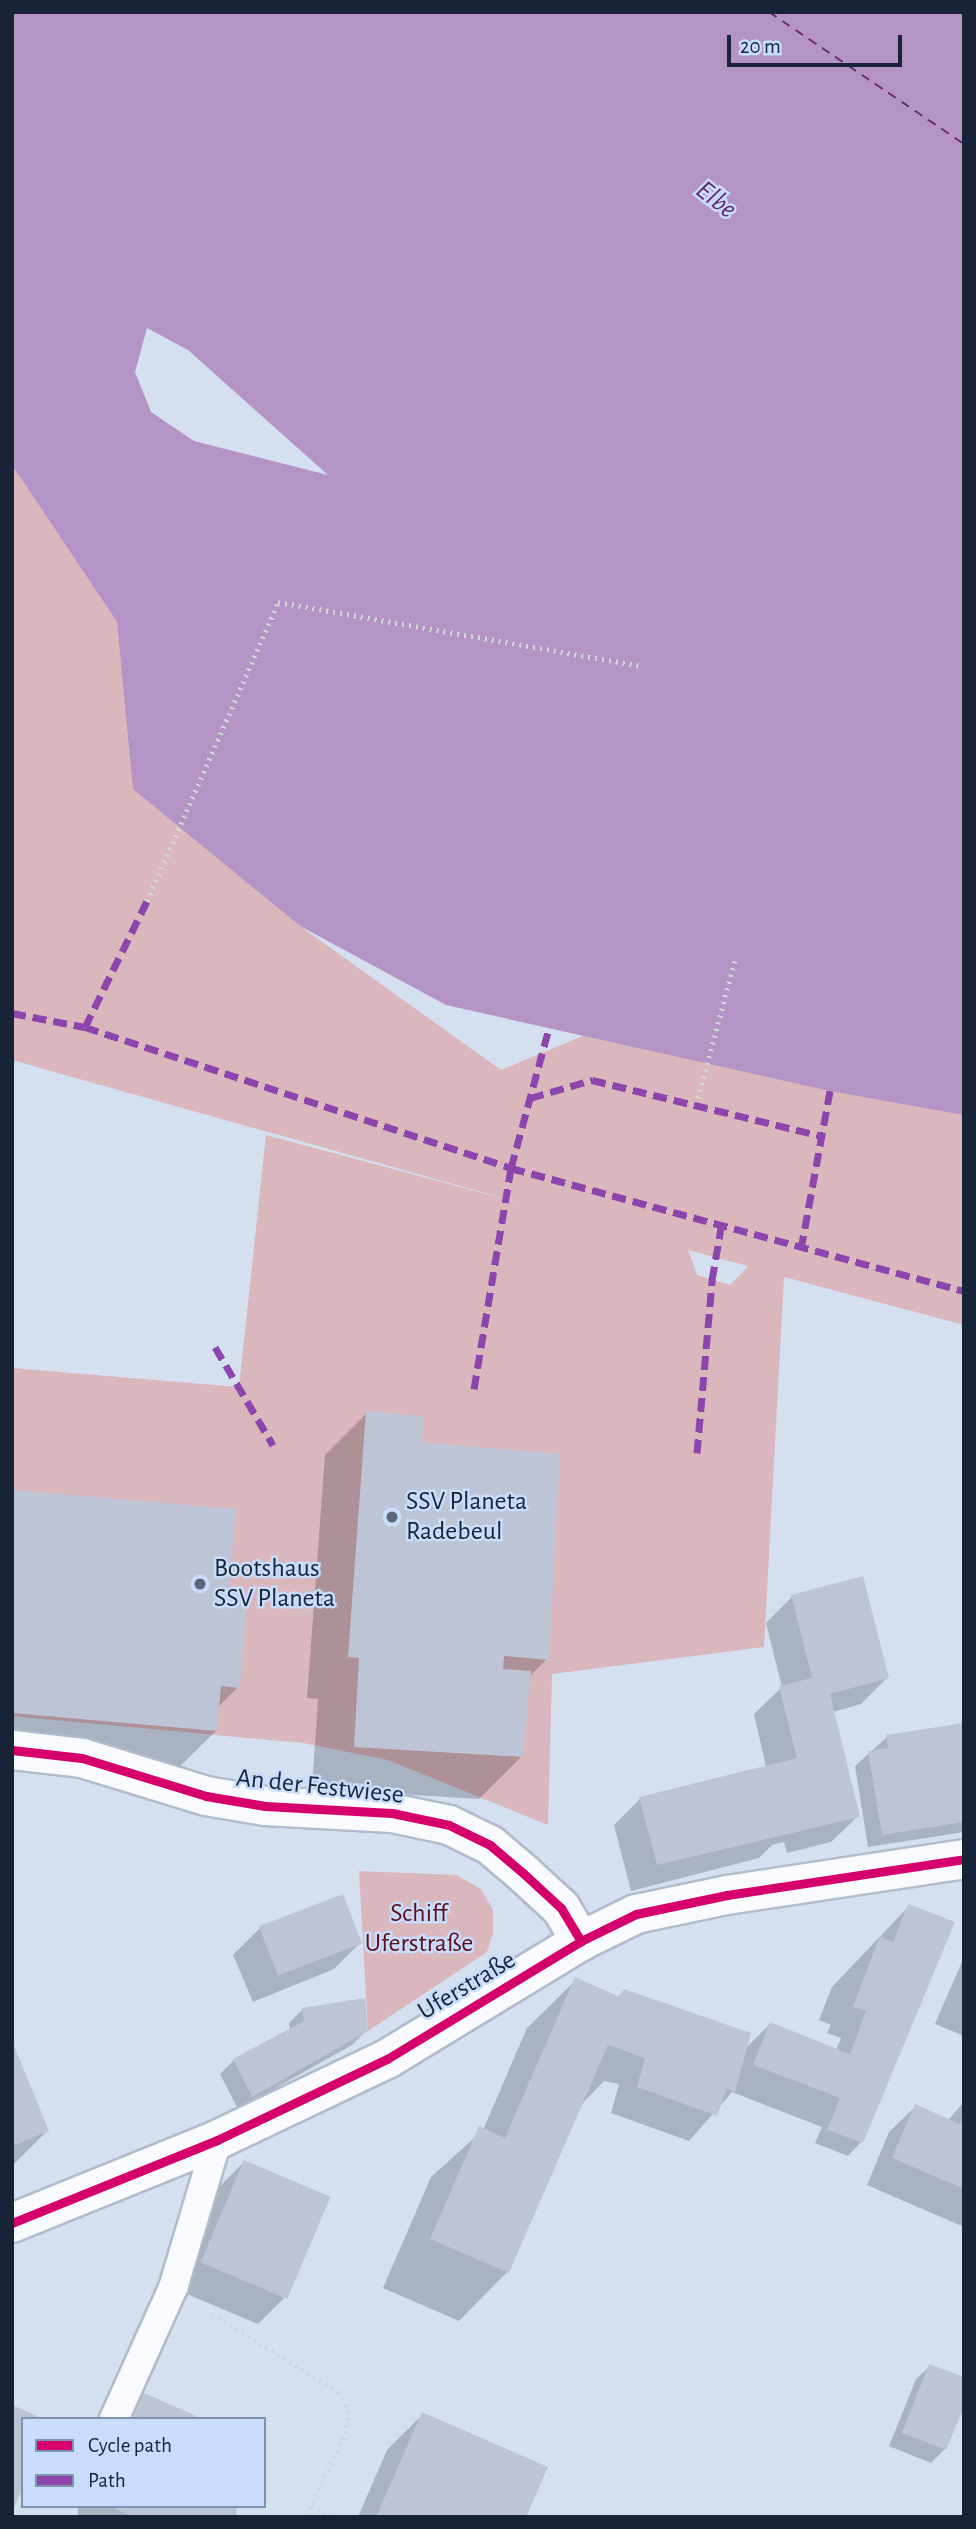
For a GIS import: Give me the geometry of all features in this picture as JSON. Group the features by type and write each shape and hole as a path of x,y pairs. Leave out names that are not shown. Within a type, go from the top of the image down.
{"street":[{"name":"An der Festwiese","path":"12,1750 82,1758 206,1796 265,1806 392,1813 449,1825 490,1845 523,1873 561,1908 581,1941"},
{"name":"Uferstraße","path":"12,2223 217,2140 387,2059 581,1941 636,1914 727,1895 964,1860"}],"lane":[{"path":"115,2417 173,2288 217,2140"}],"path":[{"path":"146,901 278,602 641,666"},
{"path":"696,1105 736,956"},
{"path":"173,2288 340,2392 349,2412 346,2431 306,2517"},
{"path":"311,2507 332,2517"}],"green space":[{"name":"SSV Planeta Radebeul","path":"12,465 117,622 134,789 300,926 501,1070 583,1036 964,1115 964,1325 784,1277 764,1647 552,1674 548,1825 388,1760 303,1743 12,1716 12,1368 239,1387 266,1135 524,1204 12,1060","holes":["688,1250 748,1266 730,1285 697,1275"]},
{"name":"Schiff Uferstraße","path":"359,1871 456,1875 481,1889 493,1910 493,1934 487,1952 368,2031"}],"water":[{"name":"Elbe","path":"12,12 964,12 964,1115 830,1091 446,1005 300,926 133,789 117,622 12,465","holes":["147,328 188,350 328,475 194,441 151,412 135,372"]}],"building":[{"path":"366,1411 424,1416 422,1442 560,1454 549,1660 504,1656 503,1669 531,1671 523,1757 354,1747 359,1658 348,1657"},
{"path":"12,1490 236,1509 228,1595 247,1596 240,1688 221,1686 217,1731 12,1713"},
{"path":"863,1576 889,1678 830,1694 860,1817 657,1865 639,1797 797,1758 779,1686 812,1678 791,1595"},
{"path":"964,1723 964,1822 882,1835 868,1751 888,1748 886,1735"},
{"path":"343,1894 362,1943 278,1976 259,1926"},
{"path":"908,1904 955,1922 863,2143 827,2130 840,2098 753,2065 770,2022 850,2054 866,2011 853,2007 880,1936 893,1942"},
{"path":"575,1977 620,1997 624,1989 751,2033 735,2092 727,2089 717,2116 637,2087 645,2058 608,2045 509,2273 430,2239 479,2126 505,2138"},
{"path":"365,1998 368,2031 252,2097 233,2059 304,2021 302,2008"},
{"path":"12,2041 49,2131 12,2146"},
{"path":"915,2104 960,2124 964,2116 964,2189 892,2158"},
{"path":"244,2160 331,2197 287,2299 201,2262"},
{"path":"929,2364 964,2377 964,2407 946,2450 902,2433"},
{"path":"142,2392 198,2417 131,2417"},
{"path":"12,2405 39,2417 21,2417 21,2492 12,2512"},
{"path":"422,2412 548,2467 526,2517 376,2517"},
{"path":"113,2508 237,2508 234,2517 133,2517"}],"ferry route":[{"path":"769,12 964,144"}],"marked path":[{"path":"85,1027 147,901"},
{"path":"12,1013 85,1027 511,1168 964,1291"},
{"path":"474,1389 511,1168 549,1028"},
{"path":"530,1098 592,1080 822,1136"},
{"path":"801,1249 830,1091"},
{"path":"697,1453 712,1280 721,1228"},
{"path":"215,1347 273,1445"}],"cycle path":[{"path":"12,1750 82,1758 206,1796 265,1806 392,1813 449,1825 490,1845 523,1873 561,1908 581,1941"},
{"path":"12,2223 217,2140 387,2059 581,1941 636,1914 727,1895 964,1859"}],"place":[{"name":"SSV Planeta Radebeul","path":"392,1517"},
{"name":"Bootshaus SSV Planeta","path":"200,1584"}]}
